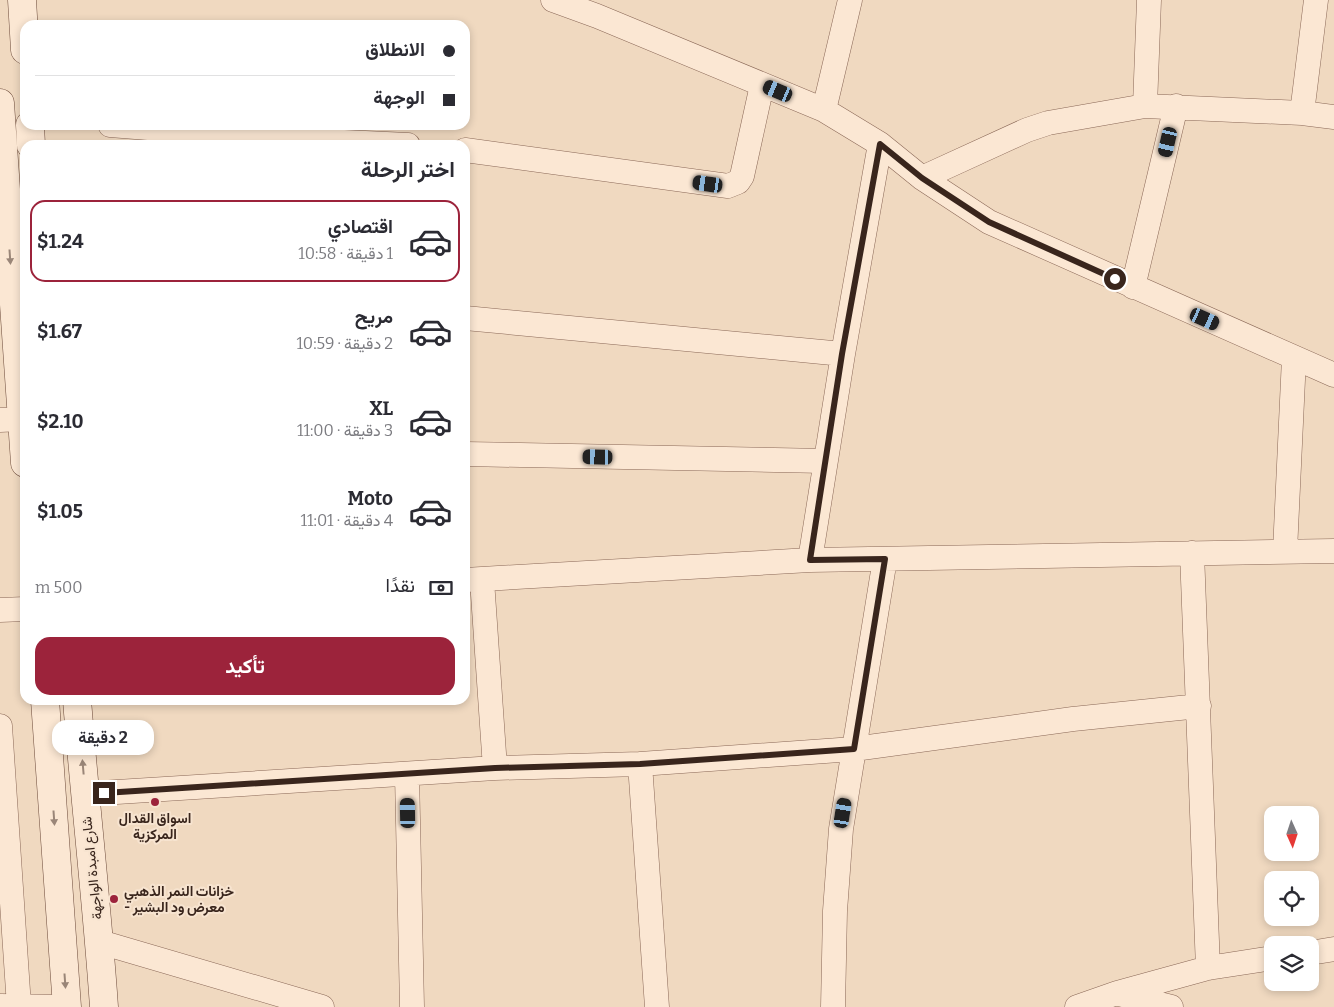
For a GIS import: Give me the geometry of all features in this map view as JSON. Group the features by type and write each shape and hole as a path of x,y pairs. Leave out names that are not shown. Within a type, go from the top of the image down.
{"main road":[{"path":"22,0 23,20"},
{"path":"0,103 10,420 20,449"},
{"path":"45,705 67,1007"},
{"name":"شارع امبدة الواجهة","path":"77,705 100,942 104,1007"}],"street":[{"path":"553,0 599,8 762,84 824,110 880,144 922,178 989,222 1334,375"},
{"path":"824,110 850,0"},
{"path":"1145,106 1149,0"},
{"path":"1302,112 1316,0"},
{"path":"470,151 728,186 738,182 742,176 762,84"},
{"path":"922,178 1027,130 1048,123 1145,106 1302,112 1334,117"},
{"path":"1134,287 1176,106"},
{"path":"174,130 301,140"},
{"path":"810,560 842,354 880,144"},
{"path":"470,318 842,354"},
{"path":"1285,552 1294,358"},
{"path":"470,454 825,461"},
{"path":"495,768 474,580 810,560 1334,552"},
{"path":"1192,553 1208,968"},
{"path":"833,1007 835,911 841,829 885,559"},
{"path":"0,610 20,609"},
{"path":"85,794 495,768 640,764 854,749 1073,719 1199,706"},
{"path":"0,726 19,1006"},
{"path":"640,764 657,1007"},
{"path":"408,774 412,1007"},
{"path":"100,942 322,1007"},
{"path":"1319,951 1334,949"},
{"path":"1077,1007 1208,968 1264,959"},
{"path":"1117,994 1171,1007"},
{"path":"0,1006 67,1007"}],"place":[{"name":"اسواق القدال المركزية","path":"155,802"},
{"name":"خزانات النمر الذهبي - معرض ود البشير","path":"114,899"}],"route":[{"path":"104,793 495,768 640,764 854,749 885,559 810,560 842,354 880,144 922,178 989,222 1115,279"}]}
